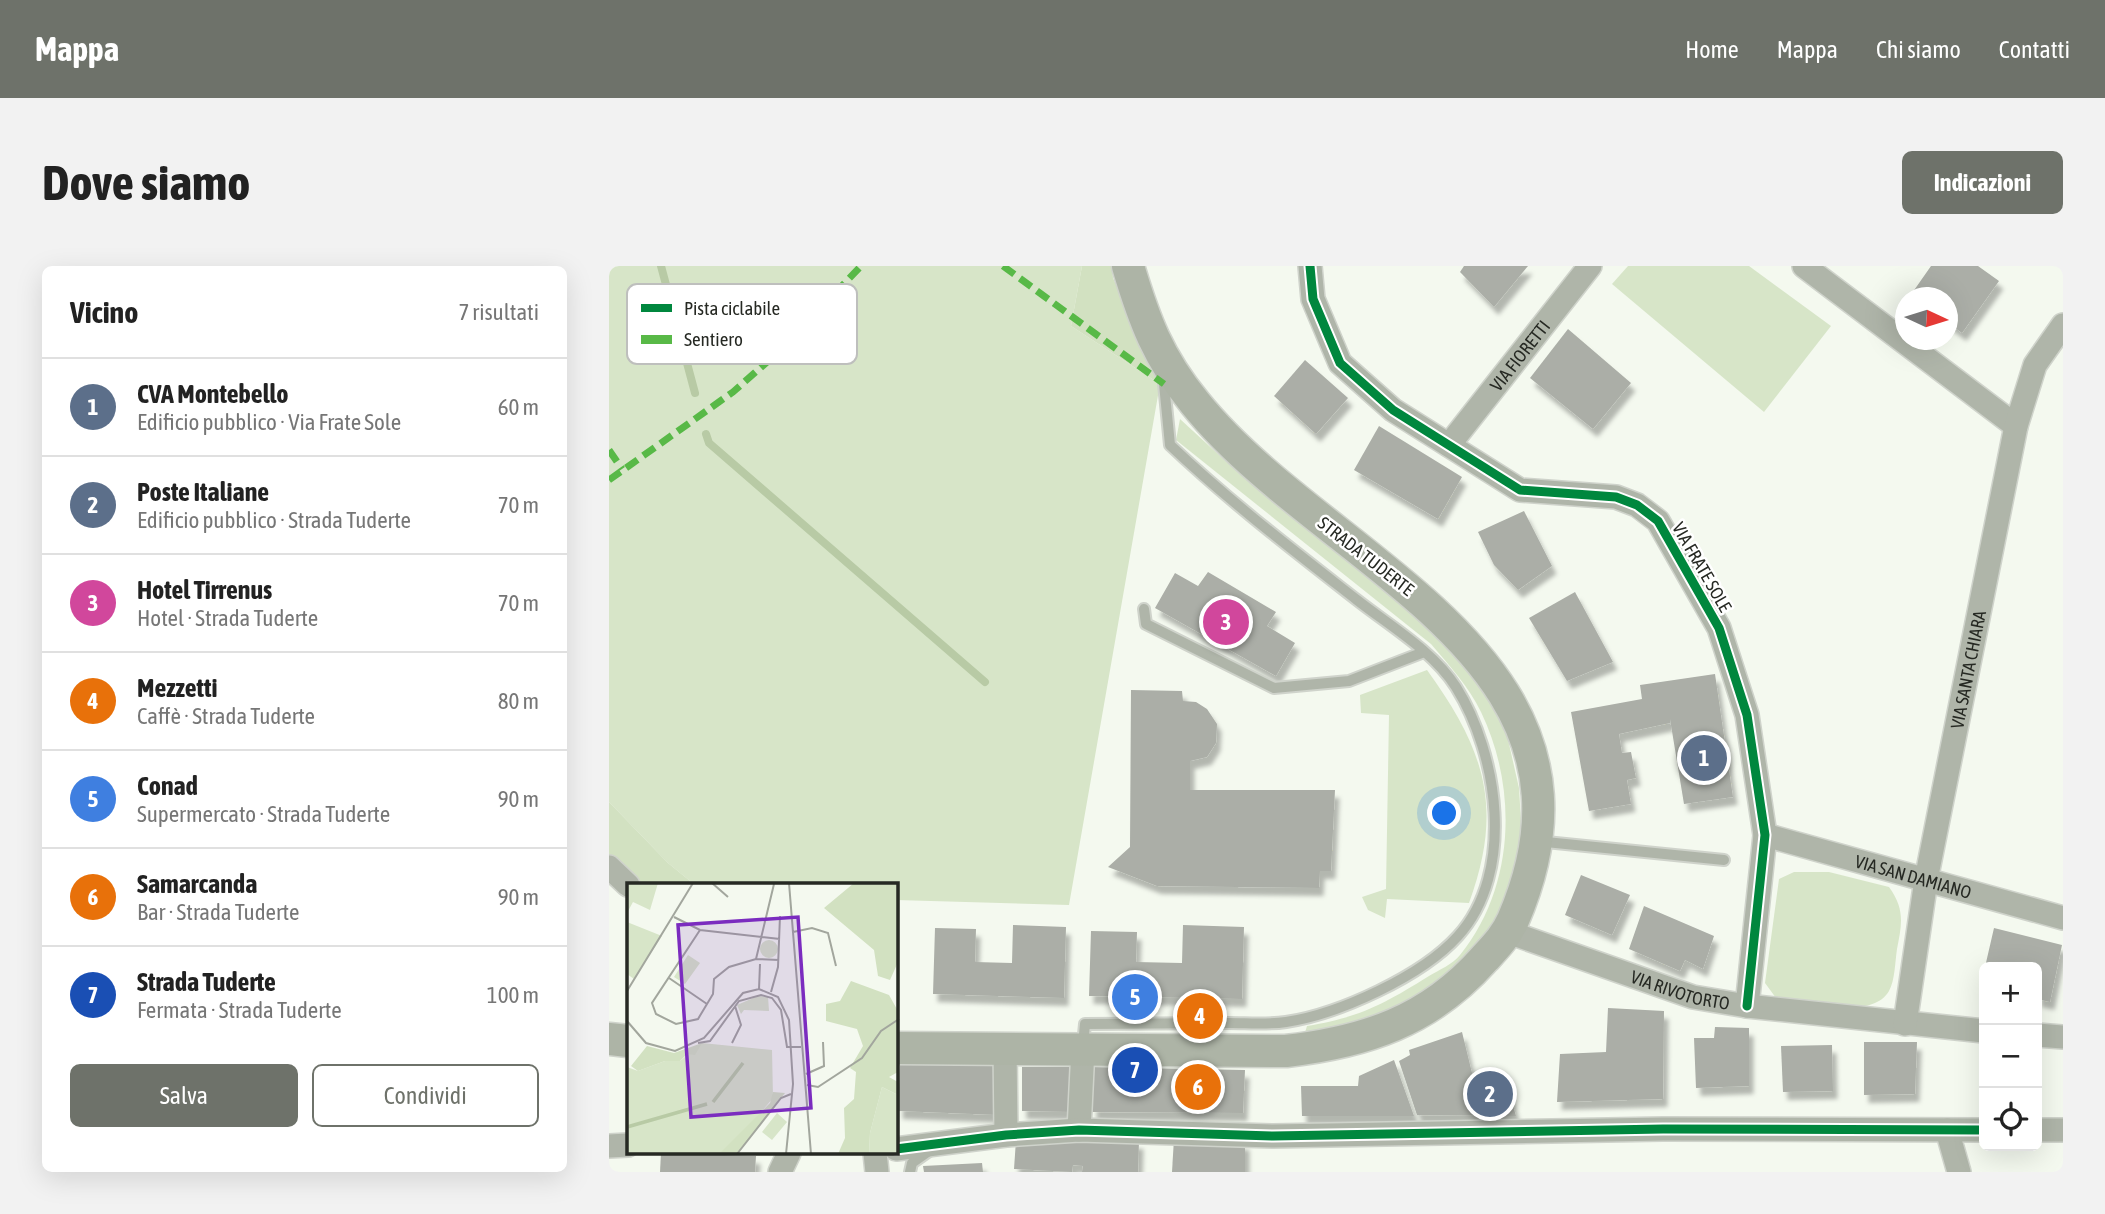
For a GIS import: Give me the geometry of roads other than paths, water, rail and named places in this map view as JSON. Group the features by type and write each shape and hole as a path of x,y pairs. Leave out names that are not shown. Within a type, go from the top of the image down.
{"main road":[{"name":"STRADA TUDERTE","path":"898,1048 1083,1048 1151,1036 1286,1037 1336,1046 1375,1035 1422,1012 1467,978 1508,932 1526,889 1536,841 1537,792 1532,752 1519,719 1487,665 1423,601 1272,482 1195,403 1161,354 1147,328 1128,266"},
{"path":"609,1039 627,1041"}],"street":[{"name":"VIA FRATE SOLE","path":"1310,266 1313,299 1340,363 1393,410 1520,490 1616,497 1637,505 1658,521 1719,628 1736,673 1747,715 1765,835 1747,1006"},
{"name":"VIA FIORETTI","path":"1449,445 1590,266"},
{"path":"1804,266 2016,426"},
{"name":"VIA SANTA CHIARA","path":"1905,1024 1926,880 2016,426 2035,365 2063,325"},
{"name":"VIA SAN DAMIANO","path":"1765,835 2063,918"},
{"path":"609,867 627,884"},
{"name":"VIA RIVOTORTO","path":"1508,932 1693,997 1747,1006 1979,1031"},
{"path":"2042,1035 2063,1037"},
{"path":"1005,1047 1006,1135"},
{"path":"1079,1130 1083,1048"},
{"path":"898,1149 1006,1135 1079,1130 1273,1136 1663,1129 1979,1130"},
{"path":"2042,1130 2063,1129"},
{"path":"1947,1130 1959,1172"},
{"path":"609,1146 627,1145"},
{"path":"780,1172 789,1154"},
{"path":"875,1154 877,1172"}],"lane":[{"path":"1161,354 1170,445 1215,488 1424,652 1455,686 1479,733 1493,786 1496,827 1493,856 1479,904 1459,935 1437,955 1367,998 1286,1037"},
{"path":"1144,609 1146,624 1274,688 1349,681 1424,652"},
{"path":"1536,841 1724,860"},
{"path":"910,1172 912,1163 940,1143"}],"waterway":[{"path":"661,266 666,284"},
{"path":"687,364 695,393"},
{"path":"706,434 709,443 985,682"}],"place":[{"name":"Hotel Tirrenus","path":"1226,622"},
{"name":"CVA Montebello","path":"1704,758"},
{"name":"Conad","path":"1135,997"},
{"name":"Mezzetti","path":"1200,1016"},
{"name":"Strada Tuderte","path":"1135,1070"},
{"name":"Samarcanda","path":"1198,1087"},
{"name":"Poste Italiane","path":"1490,1094"}]}
